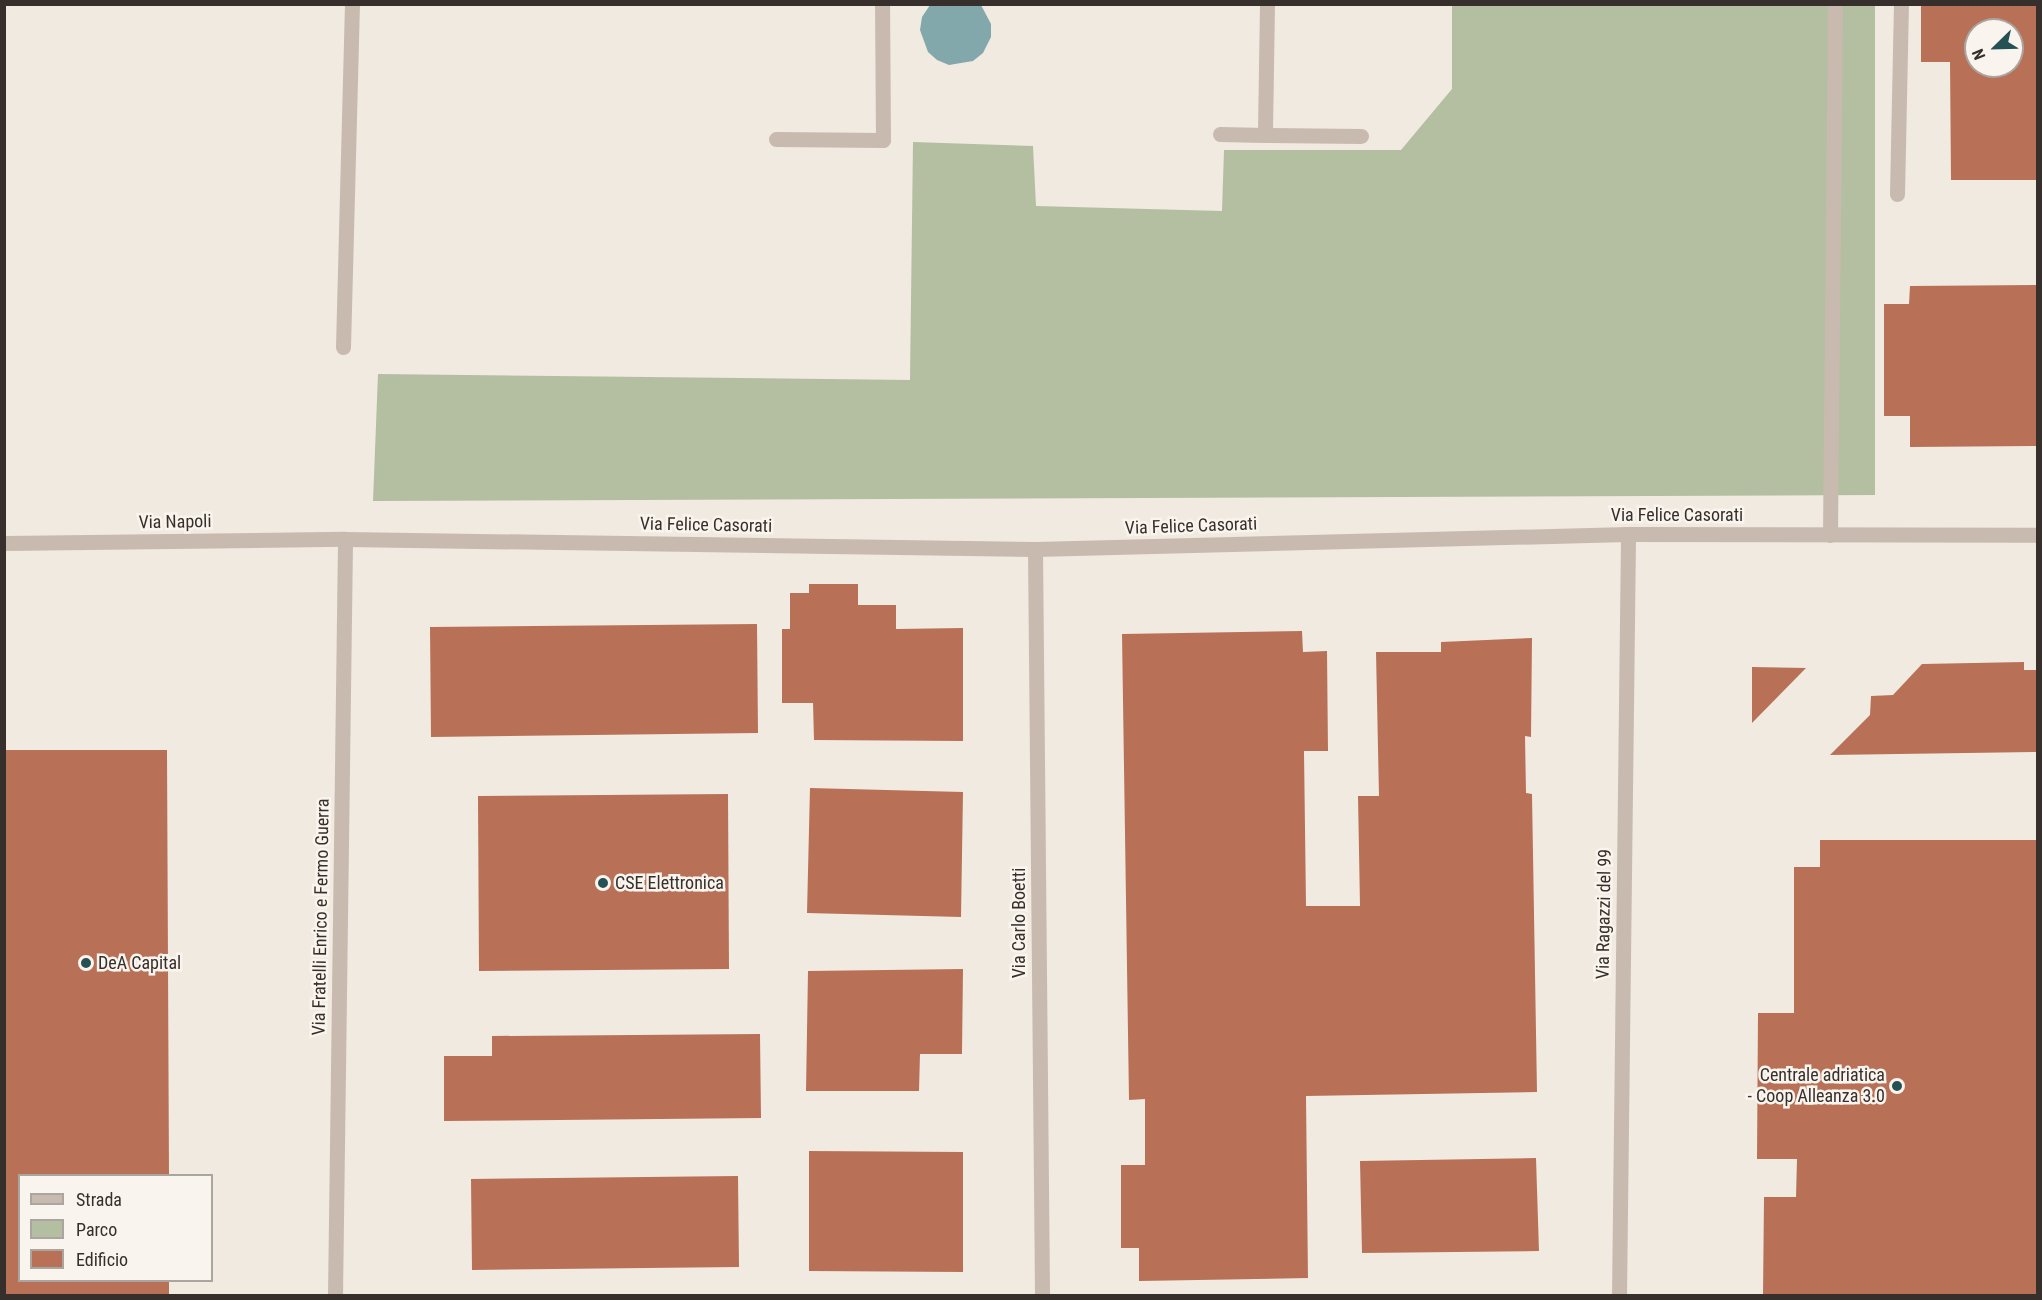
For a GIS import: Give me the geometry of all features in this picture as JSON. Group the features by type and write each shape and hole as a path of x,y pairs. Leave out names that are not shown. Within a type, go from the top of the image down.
{"street":[{"path":"343,347 352,4"},
{"path":"776,139 883,140 882,4"},
{"path":"1265,135 1267,4"},
{"path":"1830,535 1835,4"},
{"path":"1897,194 1901,4"},
{"path":"1220,134 1361,136"},
{"name":"Via Felice Casorati","path":"345,539 1035,549 1628,534 2037,535"},
{"name":"Via Ragazzi del 99","path":"1619,1296 1628,534"},
{"name":"Via Napoli","path":"4,543 345,539"},
{"name":"Via Fratelli Enrico e Fermo Guerra","path":"335,1296 345,539"},
{"name":"Via Carlo Boetti","path":"1035,549 1042,1296"}],"green space":[{"path":"1452,5 1875,5 1875,495 373,501 378,374 910,380 913,142 1033,146 1036,206 1222,211 1224,150 1401,150 1452,89"}],"water":[{"path":"930,5 981,5 991,24 991,37 983,53 973,61 949,65 937,60 928,52 920,30 922,17"}],"building":[{"path":"1921,4 2038,4 2038,180 1951,180 1950,62 1921,62"},
{"path":"2038,285 2038,446 1910,447 1910,416 1884,416 1884,304 1909,304 1910,286"},
{"path":"809,584 858,584 858,605 896,605 896,629 963,628 963,741 814,740 813,703 782,703 782,629 790,629 790,593 809,593"},
{"path":"757,624 758,733 431,737 430,627"},
{"path":"1302,631 1303,652 1327,651 1328,751 1304,751 1306,906 1360,906 1358,796 1379,796 1376,652 1441,652 1441,642 1532,638 1531,737 1525,736 1526,793 1532,794 1537,1092 1306,1096 1308,1278 1139,1281 1139,1248 1121,1248 1121,1165 1145,1165 1145,1099 1129,1100 1122,634"},
{"path":"2024,662 2024,670 2038,670 2038,752 1830,755 1870,715 1871,696 1893,695 1922,664"},
{"path":"1752,667 1806,668 1752,723"},
{"name":"DeA Capital","path":"4,750 167,750 169,1174 18,1174 18,1282 169,1282 169,1296 4,1296"},
{"path":"810,788 963,792 961,917 807,913"},
{"name":"CSE Elettronica","path":"728,794 729,969 479,971 478,796"},
{"name":"Centrale adriatica - Coop Alleanza 3.0","path":"1820,840 2038,840 2038,1296 1763,1296 1764,1197 1796,1197 1797,1159 1757,1159 1758,1013 1794,1013 1794,867 1820,867"},
{"path":"963,969 962,1054 920,1054 919,1091 806,1091 808,971"},
{"path":"760,1034 761,1118 444,1121 444,1056 492,1056 492,1036"},
{"path":"809,1151 963,1152 963,1272 809,1271"},
{"path":"1536,1158 1539,1251 1362,1253 1360,1161"},
{"path":"738,1176 739,1267 472,1270 471,1179"}],"place":[{"name":"CSE Elettronica","path":"603,883"},
{"name":"DeA Capital","path":"86,963"},
{"name":"Centrale adriatica - Coop Alleanza 3.0","path":"1897,1086"}]}
